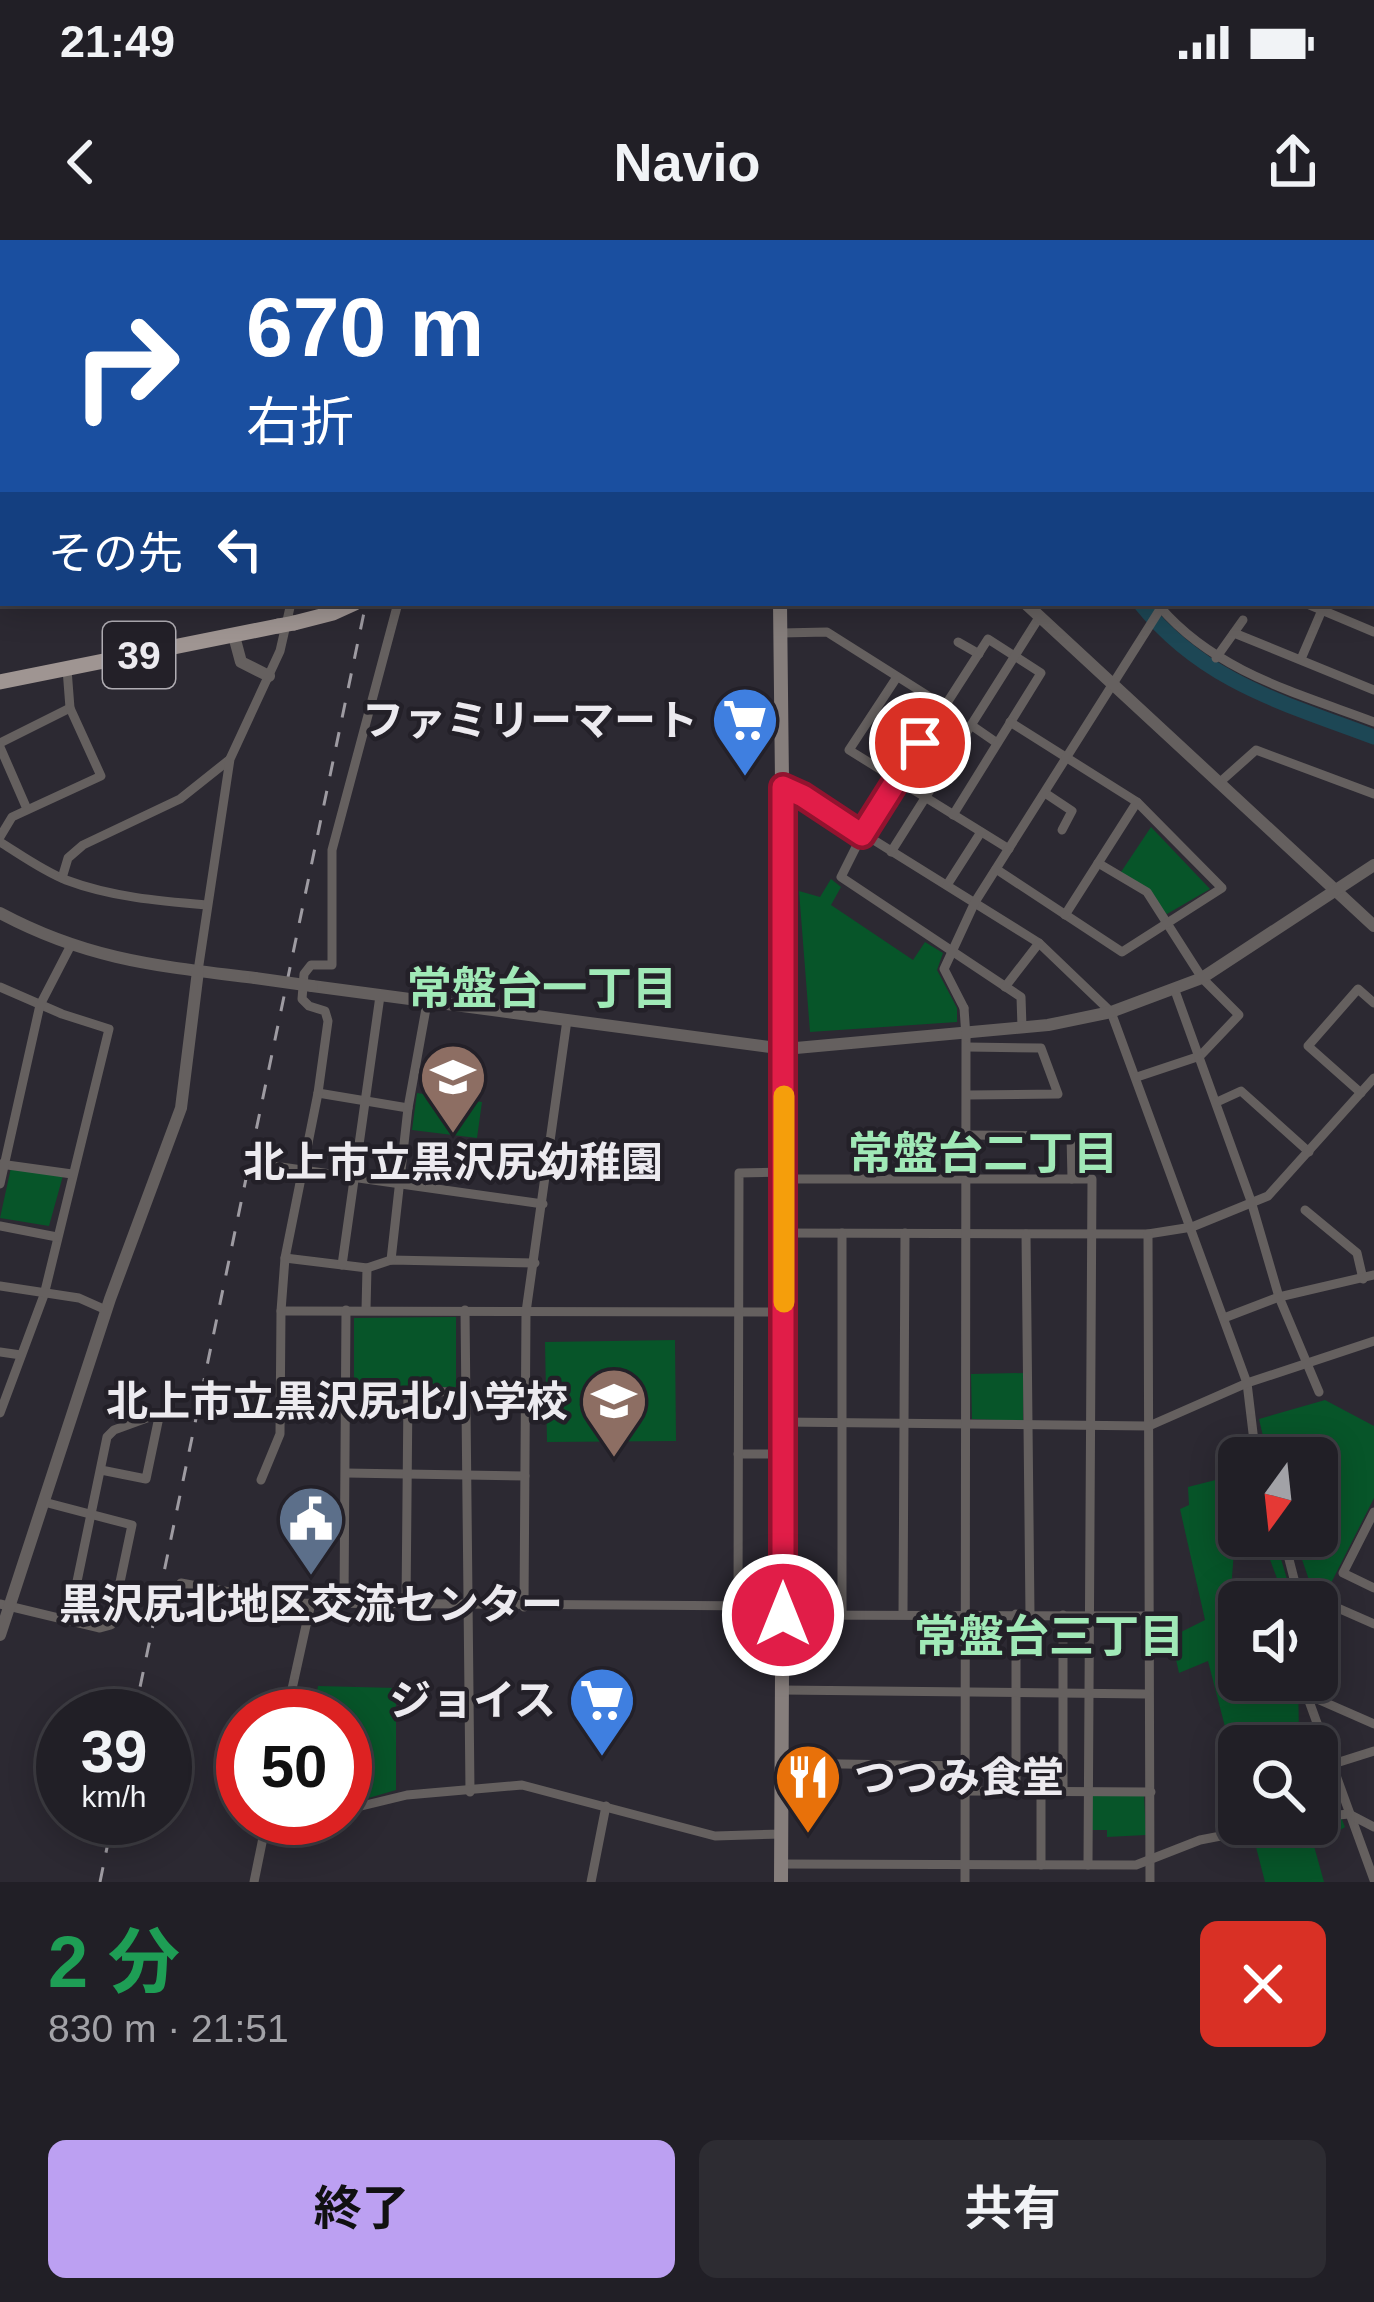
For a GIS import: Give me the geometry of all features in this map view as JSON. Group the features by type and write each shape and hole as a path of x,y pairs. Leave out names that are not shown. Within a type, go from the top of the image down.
{"main road":[{"name":"39","path":"0,682 286,625 349,606"},
{"path":"781,606 785,1049 782,1882"}],"street":[{"path":"0,1635 5,1606 106,1310 181,1108 230,759 280,651 290,606"},
{"path":"261,1480 280,1434 285,1258 328,1022 325,1011 302,999 304,974 311,965 332,965 332,850 397,606"},
{"path":"1028,606 1374,926"},
{"path":"965,1882 967,1042 964,1008 944,969 975,902 1160,606 1181,631 1216,658 1374,722"},
{"path":"1301,659 1324,606 1374,632"},
{"path":"891,852 1040,616"},
{"path":"1216,658 1243,620"},
{"path":"781,633 826,632 944,706"},
{"path":"1234,633 1374,690"},
{"path":"234,636 241,662 269,676"},
{"path":"953,815 1041,674 988,639 862,835 841,877 1021,997 1022,1027"},
{"path":"958,642 979,654"},
{"path":"68,669 70,708 101,776 12,817 0,840 62,878 152,901 207,905"},
{"path":"898,677 849,750 1009,849"},
{"path":"27,808 0,745 70,708"},
{"path":"996,869 1122,952 1222,888 1137,802 1010,722"},
{"path":"971,725 997,743"},
{"path":"1219,783 1256,750 1374,794"},
{"path":"62,878 68,858 83,845 180,799 230,759"},
{"path":"783,787 1039,943 1111,1012 1247,1383 1253,1437"},
{"path":"1045,793 1072,811"},
{"path":"1062,830 1078,800"},
{"path":"1065,914 1137,802"},
{"path":"947,885 981,832"},
{"path":"1097,863 1147,892 1202,978 1239,1015 1200,1056 1137,1077"},
{"path":"0,913 70,947 128,962 785,1049 1022,1027 1111,1012 1202,978 1374,865"},
{"path":"1005,987 1039,943"},
{"path":"0,1184 40,1005 70,947"},
{"path":"0,987 109,1029 44,1295 0,1413"},
{"path":"1174,988 1251,1201 1279,1297 1319,1392"},
{"path":"1360,1093 1308,1046 1358,988 1374,1003"},
{"path":"342,1265 380,996"},
{"path":"392,1260 408,1108 427,1003"},
{"path":"524,1607 526,1312 567,1021"},
{"path":"967,1042 1041,1048 1058,1094 968,1095"},
{"path":"784,1233 1148,1234 1192,1227 1268,1196 1374,1078"},
{"path":"1216,1102 1240,1091 1309,1152"},
{"path":"318,1093 408,1108"},
{"path":"1,1105 16,1104"},
{"path":"968,1135 1071,1136 1072,1179"},
{"path":"2,1164 72,1174"},
{"path":"274,1166 543,1204"},
{"path":"738,1606 739,1173 1092,1179 1088,1865"},
{"path":"1224,1318 1279,1297 1369,1277 1358,1253 1305,1210"},
{"path":"0,1226 57,1237"},
{"path":"842,1233 842,1615"},
{"path":"903,1614 905,1233"},
{"path":"1026,1234 1030,1615"},
{"path":"1148,1234 1150,1882"},
{"path":"285,1258 367,1268 392,1260 535,1263"},
{"path":"366,1310 367,1268"},
{"path":"0,1286 79,1298 106,1310"},
{"path":"344,1604 346,1310"},
{"path":"465,1310 470,1792"},
{"path":"280,1311 784,1312"},
{"path":"783,1422 1149,1426 1247,1383 1374,1341"},
{"path":"0,1352 21,1354"},
{"path":"347,1391 466,1392"},
{"path":"406,1604 408,1391"},
{"path":"69,1621 101,1470 110,1434 160,1417 146,1479 101,1470"},
{"path":"738,1454 783,1454"},
{"path":"346,1473 525,1476"},
{"path":"5,1606 100,1628 111,1625 132,1525 44,1502"},
{"path":"1374,1512 1342,1573 1374,1588"},
{"path":"181,1582 290,1603 738,1606 842,1615 1151,1616"},
{"path":"292,1689 311,1603"},
{"path":"1338,1611 1374,1624"},
{"path":"1016,1614 1016,1791"},
{"path":"1063,1615 1063,1791"},
{"path":"782,1690 1146,1694"},
{"path":"1322,1701 1374,1724"},
{"path":"1338,1762 1374,1751"},
{"path":"782,1763 964,1766"},
{"path":"1338,1780 1374,1880"},
{"path":"372,1803 407,1795 522,1785 715,1835 782,1834"},
{"path":"964,1791 1151,1792"},
{"path":"1041,1791 1041,1864"},
{"path":"591,1882 606,1806"},
{"path":"1338,1815 1349,1814 1374,1827"},
{"path":"782,1864 1088,1865 1150,1861 1218,1837"},
{"path":"254,1882 262,1845"}],"green space":[{"path":"1151,827 1210,889 1167,914 1121,872"},
{"path":"831,879 841,887 831,905 913,960 925,942 943,953 937,970 957,1008 957,1022 810,1032 799,891 820,897"},
{"path":"417,1093 482,1102 477,1138 412,1130"},
{"path":"12,1163 64,1172 49,1226 0,1218"},
{"path":"456,1317 456,1387 354,1387 354,1318"},
{"path":"675,1340 676,1441 547,1442 545,1342"},
{"path":"1024,1373 1023,1421 972,1419 971,1374"},
{"path":"1325,1400 1374,1426 1374,1498 1332,1581 1309,1581 1301,1557 1338,1557 1338,1437 1263,1437 1259,1419"},
{"path":"1218,1479 1218,1557 1234,1557 1232,1581 1218,1581 1218,1700 1208,1661 1179,1673 1171,1637 1205,1620 1180,1509 1189,1505 1188,1487"},
{"path":"1269,1557 1280,1557 1287,1579 1278,1581"},
{"path":"396,1688 396,1790 372,1797 372,1689 317,1689"},
{"path":"1218,1701 1298,1701 1299,1725 1225,1725"},
{"path":"1092,1794 1144,1795 1146,1835 1107,1837 1107,1830 1091,1830"},
{"path":"1255,1845 1316,1845 1324,1882 1265,1882"}],"waterway":[{"path":"1143,606 1164,630 1218,671 1277,700 1374,737"}],"railway":[{"path":"140,1689 365,606"},
{"path":"100,1882 108,1845"}],"slow traffic":[{"path":"784,1096 784,1302"}],"place":[{"name":"ファミリーマート","path":"745,779"},
{"name":"北上市立黒沢尻幼稚園","path":"453,1136"},
{"name":"北上市立黒沢尻北小学校","path":"614,1460"},
{"name":"黒沢尻北地区交流センター","path":"311,1578"},
{"name":"ジョイス","path":"602,1759"},
{"name":"つつみ食堂","path":"808,1836"}],"district":[{"name":"常盤台一丁目","path":"542,988"},
{"name":"常盤台二丁目","path":"983,1153"},
{"name":"常盤台三丁目","path":"1049,1636"}],"route":[{"path":"783,1615 783,787 862,835 920,743"}]}
